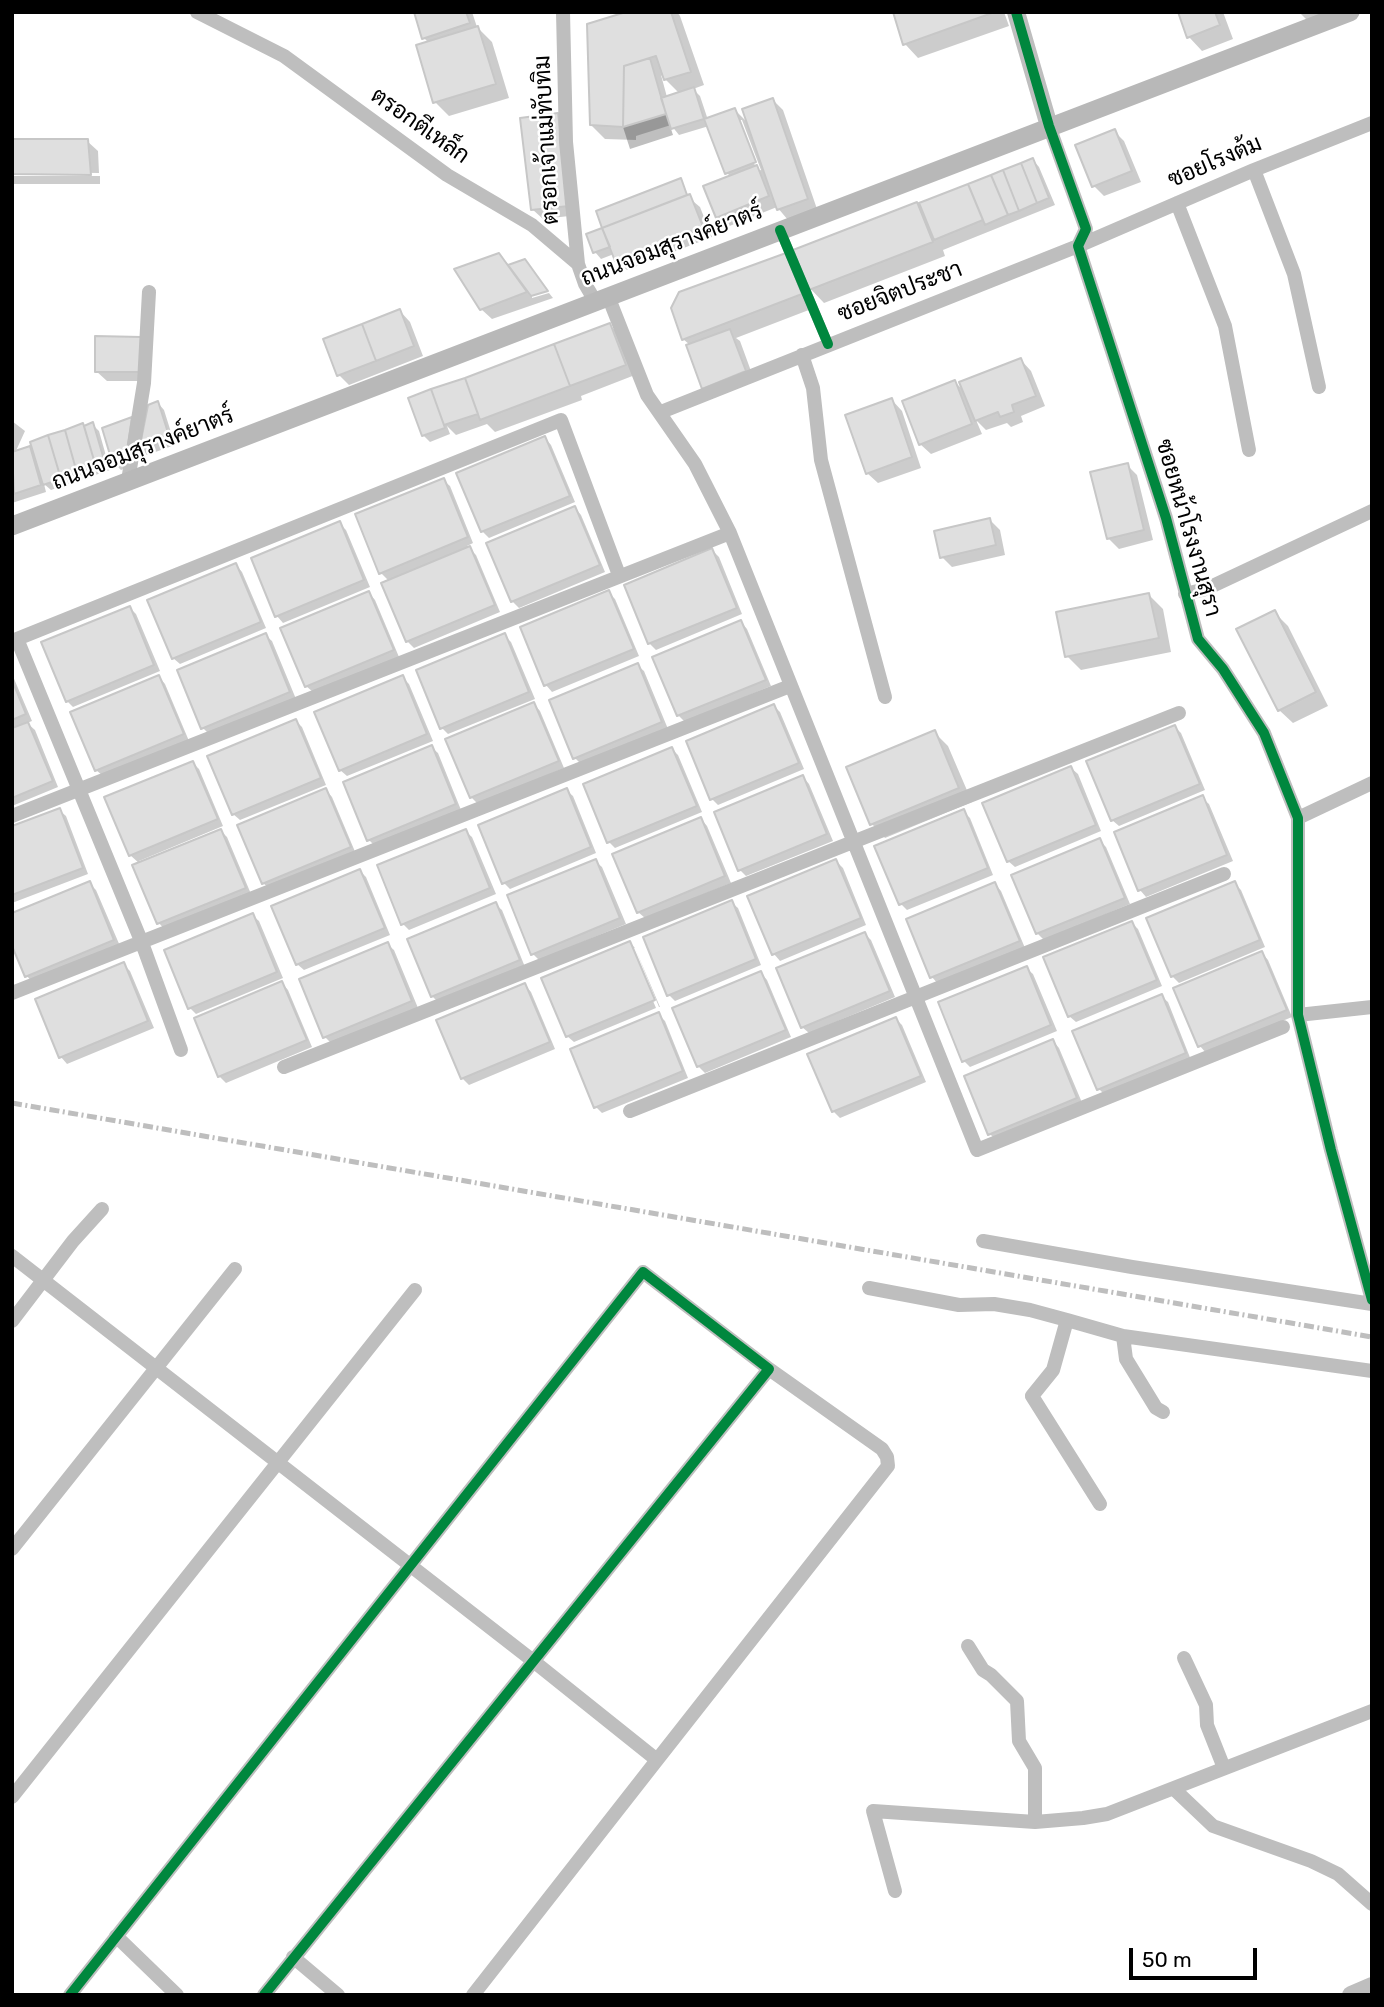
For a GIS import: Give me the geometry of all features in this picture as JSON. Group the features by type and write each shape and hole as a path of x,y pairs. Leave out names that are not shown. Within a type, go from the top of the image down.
{"main road":[{"name":"ถนนจอมสุรางค์ยาตร์","path":"12,526 1350,12"}],"street":[{"name":"ตรอกตีเหล็ก","path":"197,12 284,56 447,175 532,225 578,264 585,284 601,298 647,395 695,464 730,533 977,1150 1283,1027"},
{"name":"ตรอกเจ้าแม่ทับทิม","path":"563,12 566,142 578,264"},
{"path":"1016,12 1049,126"},
{"name":"ซอยโรงต้ม","path":"1078,246 1254,170 1372,123"},
{"name":"ซอยหน้าโรงงานสุรา","path":"1049,126 1086,229 1078,246 1167,518 1198,639 1223,669 1264,733 1298,818 1298,1015 1372,1302"},
{"path":"1254,170 1294,274 1319,387"},
{"path":"1177,203 1225,326 1249,450"},
{"path":"780,230 828,344"},
{"name":"ซอยจิตประชา","path":"661,412 1078,246"},
{"path":"128,481 144,383 149,292"},
{"path":"802,355 813,388 821,460 885,697"},
{"path":"181,1050 142,943 15,640 561,421 619,575"},
{"path":"1185,594 1206,589 1372,511"},
{"path":"12,816 730,533"},
{"path":"12,993 790,686"},
{"path":"284,1067 1179,713"},
{"path":"1298,818 1372,783"},
{"path":"630,1111 1224,874"},
{"path":"1298,1015 1372,1007"},
{"path":"12,1321 102,1209"},
{"path":"983,1241 1132,1267 1372,1302"},
{"path":"12,1256 657,1760"},
{"path":"12,1549 235,1269"},
{"path":"70,1995 643,1272 769,1368 882,1449 888,1466 473,1995"},
{"path":"869,1288 960,1304 994,1304 1030,1310 1123,1336 1372,1371"},
{"path":"12,1797 415,1290"},
{"path":"1067,1320 1053,1370 1032,1396 1100,1504"},
{"path":"1123,1336 1126,1359 1156,1408 1163,1412"},
{"path":"264,1995 769,1368"},
{"path":"968,1646 983,1670 1017,1701 1019,1741 1035,1768 1035,1822"},
{"path":"1184,1658 1206,1705 1207,1726 1224,1768"},
{"path":"895,1891 873,1811 1035,1822 1107,1814 1372,1711"},
{"path":"1174,1789 1213,1826 1311,1861 1338,1874 1372,1904"},
{"path":"116,1936 177,1995"},
{"path":"293,1957 338,1995"},
{"path":"1351,1995 1372,1986"}],"shaded area":[{"path":"666,114 673,135 630,149 623,127"}],"building":[{"path":"414,12 466,12 470,23 422,39"},
{"path":"626,12 671,12 691,72 664,80 656,56 624,66 623,127 590,125 587,24"},
{"path":"893,12 995,12 903,45"},
{"path":"1178,12 1215,12 1220,25 1187,38"},
{"path":"478,26 496,84 433,103 416,45"},
{"path":"650,58 666,114 623,127 624,66"},
{"path":"694,87 704,119 671,129 661,98"},
{"path":"773,98 808,199 777,210 742,109"},
{"path":"735,108 756,162 725,174 704,119"},
{"path":"558,113 569,206 531,210 520,118"},
{"path":"1115,129 1132,171 1092,187 1075,145"},
{"path":"12,139 88,139 91,175 12,174"},
{"path":"1033,158 1049,198 1037,203 1021,163"},
{"path":"1021,163 1037,203 1019,211 1003,170"},
{"path":"757,165 769,196 716,218 703,186"},
{"path":"1003,170 1019,211 1008,215 991,175"},
{"path":"991,175 1008,215 985,225 968,184"},
{"path":"681,178 687,195 602,228 596,211"},
{"path":"968,184 983,220 934,240 919,203"},
{"path":"690,194 703,227 615,261 602,228"},
{"path":"917,202 933,242 809,290 793,250"},
{"path":"602,228 610,247 593,253 586,234"},
{"path":"499,253 527,292 480,310 454,269"},
{"path":"786,253 802,294 682,340 671,308 679,292"},
{"path":"525,259 548,291 531,296 508,265"},
{"path":"400,309 414,346 376,361 362,324"},
{"path":"610,323 626,365 570,386 554,344"},
{"path":"362,324 376,361 337,376 323,339"},
{"path":"730,329 746,371 702,389 686,345"},
{"path":"95,336 141,337 140,372 95,372"},
{"path":"554,344 570,386 480,420 465,378"},
{"path":"1021,358 1036,396 1012,405 1014,412 1000,417 998,412 975,421 959,382"},
{"path":"465,378 478,414 444,425 431,389"},
{"path":"955,380 972,424 919,445 902,401"},
{"path":"431,389 445,428 422,436 408,398"},
{"path":"892,398 912,457 866,474 845,415"},
{"path":"158,401 170,439 139,450 148,405"},
{"path":"132,417 126,460 113,465 102,428"},
{"path":"93,422 105,463 96,467 84,426"},
{"path":"83,423 96,467 77,473 65,430"},
{"path":"65,430 77,473 61,479 48,435"},
{"path":"48,435 61,479 43,485 30,442"},
{"path":"545,436 570,496 481,532 456,473"},
{"path":"30,446 41,485 14,494 12,452"},
{"path":"1128,463 1144,530 1107,539 1090,472"},
{"path":"444,478 468,537 379,574 355,514"},
{"path":"575,506 600,565 511,602 486,543"},
{"path":"990,518 996,545 940,558 934,531"},
{"path":"340,521 364,580 275,617 251,558"},
{"path":"470,546 495,605 406,642 381,583"},
{"path":"712,548 737,608 648,644 624,585"},
{"path":"236,563 261,622 172,659 147,600"},
{"path":"609,590 634,649 544,686 520,627"},
{"path":"369,591 394,650 305,687 280,628"},
{"path":"1149,593 1159,638 1065,657 1056,612"},
{"path":"130,606 154,665 66,702 41,642"},
{"path":"1275,610 1316,692 1278,711 1236,629"},
{"path":"741,620 766,680 677,716 652,657"},
{"path":"266,633 290,692 201,729 177,670"},
{"path":"505,633 529,692 440,729 416,670"},
{"path":"638,663 662,722 573,759 549,700"},
{"path":"159,675 184,734 95,771 70,712"},
{"path":"403,675 427,734 339,771 314,712"},
{"path":"12,680 26,714 12,720"},
{"path":"534,702 559,761 470,798 445,739"},
{"path":"774,704 799,763 710,800 686,741"},
{"path":"296,719 321,778 232,815 207,756"},
{"path":"28,722 53,781 12,798 12,728"},
{"path":"1175,725 1200,784 1111,821 1086,761"},
{"path":"935,730 959,788 870,825 846,767"},
{"path":"432,745 456,804 367,841 343,782"},
{"path":"672,747 697,806 607,843 583,784"},
{"path":"193,761 218,819 129,856 104,797"},
{"path":"1071,766 1096,825 1007,862 982,803"},
{"path":"803,775 827,834 738,871 714,812"},
{"path":"326,788 351,847 262,884 237,825"},
{"path":"567,788 591,847 502,884 478,825"},
{"path":"1203,795 1227,855 1138,891 1114,832"},
{"path":"60,808 83,868 12,895 12,826"},
{"path":"964,809 988,868 899,905 874,846"},
{"path":"701,817 725,876 637,913 612,854"},
{"path":"221,829 246,888 157,924 132,865"},
{"path":"466,829 490,888 401,925 377,865"},
{"path":"1100,838 1125,898 1036,934 1011,875"},
{"path":"596,859 620,918 531,955 507,895"},
{"path":"836,859 861,918 772,955 747,896"},
{"path":"360,869 385,928 296,965 271,906"},
{"path":"90,881 114,940 25,977 12,946 12,913"},
{"path":"1235,881 1260,940 1171,977 1146,918"},
{"path":"995,882 1020,941 930,978 906,919"},
{"path":"732,900 756,959 667,996 643,937"},
{"path":"496,902 520,960 431,997 407,939"},
{"path":"253,913 277,972 188,1009 164,950"},
{"path":"1132,921 1157,980 1068,1017 1043,957"},
{"path":"865,932 890,991 801,1028 776,968"},
{"path":"630,941 655,1000 566,1037 541,978"},
{"path":"388,942 412,1001 323,1038 299,979"},
{"path":"1262,951 1287,1010 1198,1047 1173,988"},
{"path":"124,962 148,1021 59,1058 35,999"},
{"path":"1027,966 1051,1025 962,1062 938,1002"},
{"path":"761,971 786,1030 697,1067 672,1008"},
{"path":"282,981 307,1040 218,1077 194,1018"},
{"path":"525,983 550,1042 461,1079 436,1020"},
{"path":"1162,994 1186,1053 1097,1090 1072,1031"},
{"path":"659,1012 683,1071 594,1108 570,1049"},
{"path":"896,1017 921,1076 832,1112 807,1054"},
{"path":"1053,1039 1077,1098 988,1135 964,1076"}],"railway":[{"path":"12,1103 1372,1337"}],"cycle path":[{"path":"1016,12 1049,126 1086,229 1078,246 1166,518 1198,639 1223,669 1264,733 1298,818 1298,1015 1372,1300"},
{"path":"780,230 828,344"},
{"path":"70,1995 643,1272 769,1369 264,1995"}]}
